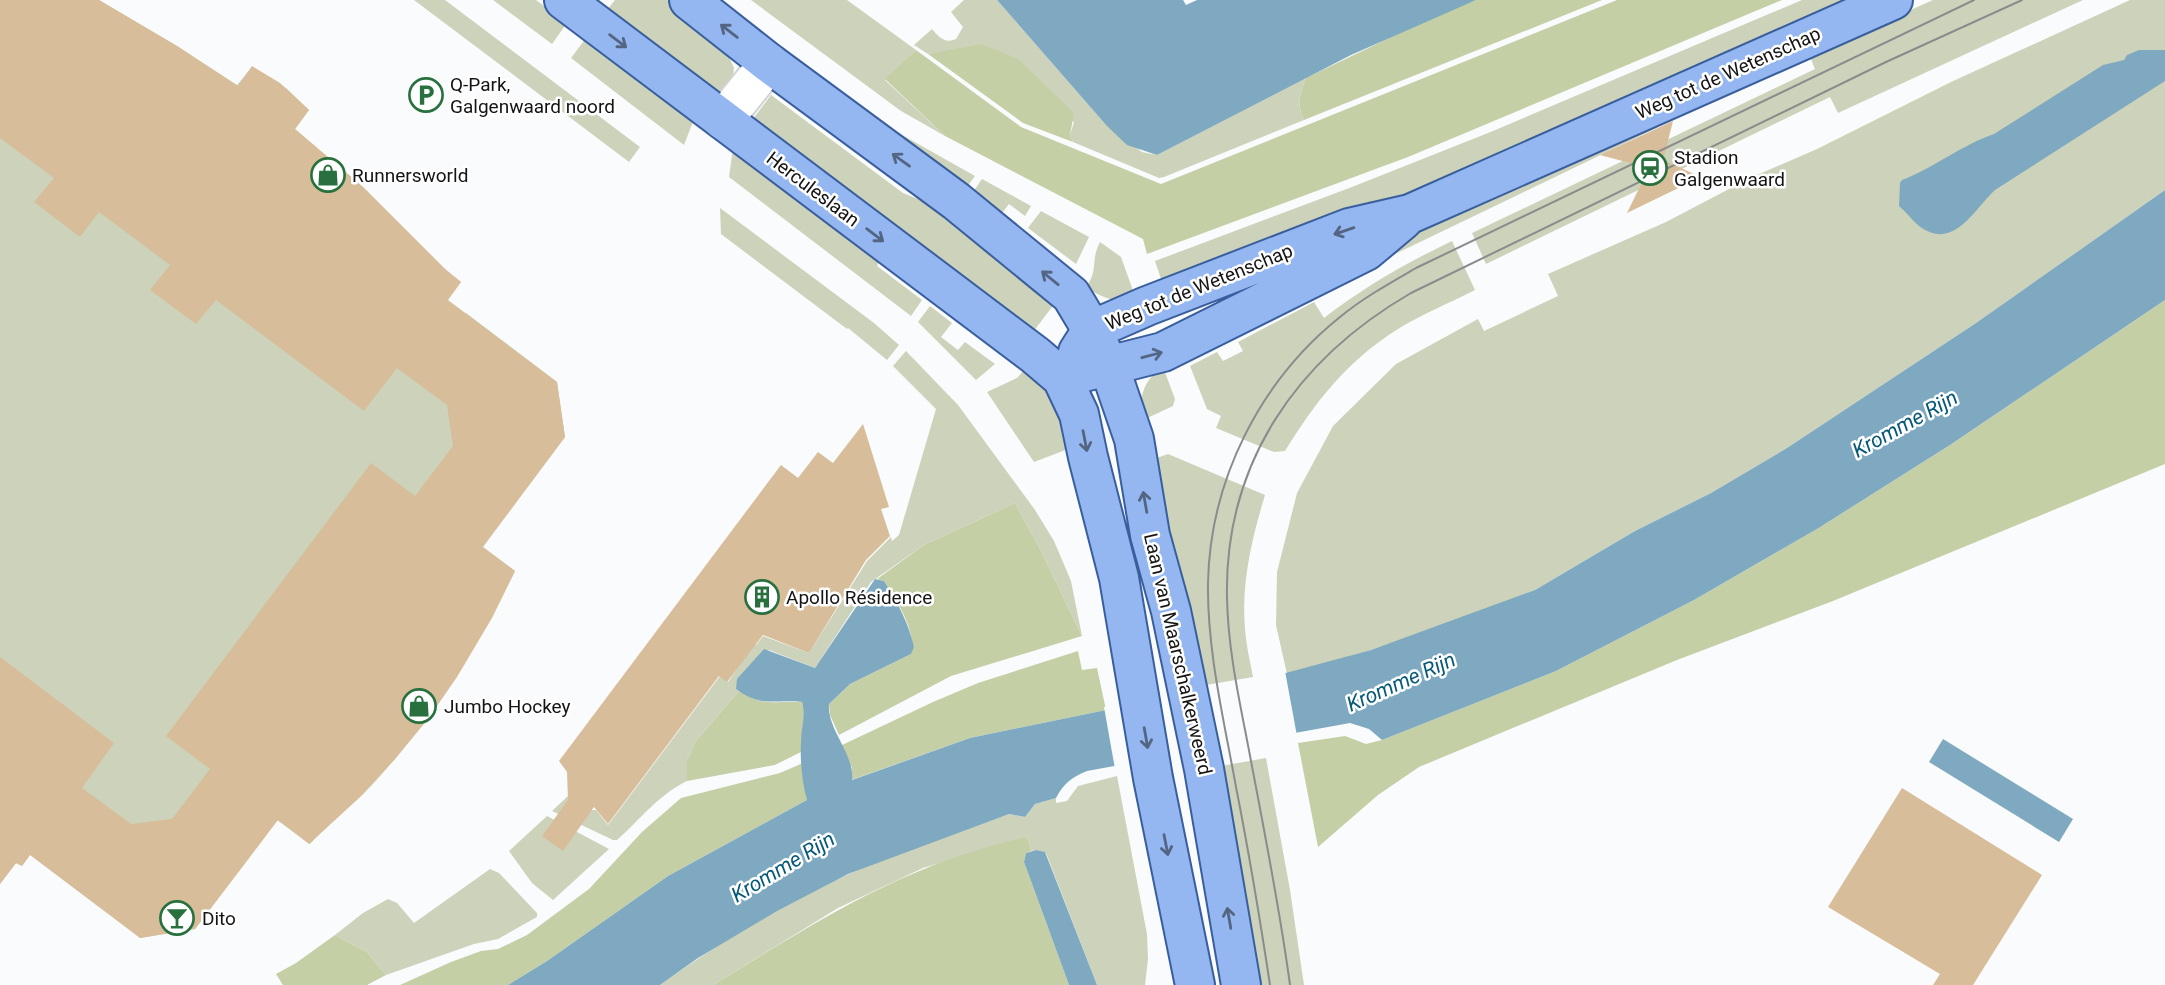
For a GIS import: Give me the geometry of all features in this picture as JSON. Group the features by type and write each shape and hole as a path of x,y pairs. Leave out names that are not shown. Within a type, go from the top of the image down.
{"main road":[{"name":"Herculeslaan","path":"564,0 1062,377"},
{"path":"689,0 769,63 956,201 1072,295 1092,330"},
{"name":"Weg tot de Wetenschap","path":"1062,377 1092,330 1147,306 1349,229 1410,214 1893,0"},
{"name":"Weg tot de Wetenschap","path":"1062,377 1163,352 1366,251 1410,214"},
{"name":"Laan van Maarschalkerweerd","path":"1092,330 1109,366 1134,439 1150,535 1171,611 1204,769 1241,985"},
{"name":"Laan van Maarschalkerweerd","path":"1062,377 1079,414 1119,578 1153,778 1195,985"}],"street":[{"path":"723,120 769,63"}],"green space":[{"path":"0,0 99,0 237,85 252,67 286,88 309,110 295,129 363,187 461,282 443,306 460,320 466,313 557,382 565,437 496,529 476,542 515,571 469,656 394,761 310,844 270,815 264,838 195,929 140,938 35,848 22,866 16,863 0,884"},
{"path":"414,0 445,0 640,147 629,162"},
{"path":"493,0 536,0 567,23 552,44"},
{"path":"615,0 667,0 722,42 734,68 733,76 721,93 607,10"},
{"path":"751,0 847,0 916,50 885,80 945,136 901,111"},
{"path":"964,0 997,0 1106,125 1142,152 1157,155 1306,78 1300,99 1304,120 1159,178 1073,142 1070,135 1074,122 937,53 928,54 914,45 932,29 945,40 956,39 963,27 951,12"},
{"path":"1476,0 1602,0 1304,120 1300,99 1306,78 1437,15"},
{"path":"1617,0 1782,0 1408,157 1147,254 1143,239 945,136 885,79 916,50 1021,127 1161,184"},
{"path":"1802,0 1858,0 1461,173 1165,291 1155,261 1493,131"},
{"path":"1933,0 2083,0 1838,113 1830,97 1486,264 1472,233 1815,69 1811,59 1669,122 1335,283 1331,275 1430,224"},
{"path":"2130,0 2165,0 2165,190 1976,323 1787,448 1711,493 1635,531 1535,590 1425,632 1287,674 1276,625 1277,572 1297,493 1333,426 1396,364 1478,319 1484,331 1558,296 1548,274 1666,222 1750,178 1817,149 1951,82"},
{"path":"586,38 694,119 684,145 571,58"},
{"path":"982,44 1018,59 1074,113 1070,135 1073,142 1023,123 928,54"},
{"path":"795,58 888,127 975,176 967,187 790,65"},
{"path":"771,95 903,193 957,215 1058,299 1033,332 753,119"},
{"path":"733,148 880,259 877,266 922,300 911,316 729,177"},
{"path":"982,179 1031,206 1025,216 1009,204 1002,213 973,192"},
{"path":"720,208 874,323 899,345 887,360 721,234"},
{"path":"1041,211 1089,237 1076,264 1028,228"},
{"path":"1452,241 1475,290 1407,324 1363,355 1321,399 1285,451 1274,452 1216,428 1221,416 1207,409 1190,366 1217,352 1223,361 1243,351 1238,342 1314,302 1324,318 1386,276"},
{"path":"1100,242 1121,257 1136,299 1110,299 1086,287 1092,275"},
{"path":"2165,300 2165,464 1419,767 1378,795 1318,847 1298,743 1345,736 1366,744 1382,740 1556,671 1694,600 1817,529 1950,445"},
{"path":"930,306 952,323 941,337 958,350 965,342 995,364 976,380 918,322"},
{"path":"906,351 958,405 1035,510 1054,541 1071,581 1082,636 1015,503 924,545 871,582 815,668 769,650 736,689 739,691 696,741 687,760 687,781 658,800 617,840 552,811 568,796 586,810 596,810 608,825 720,676 728,682 736,670 747,639 756,645 763,636 809,653 867,561 891,537 892,541 899,535 936,409 893,366"},
{"path":"1163,367 1175,399 1173,406 1143,420 1141,405 1144,390 1151,377"},
{"path":"1025,369 1050,388 1076,446 1034,462 987,392 1017,378"},
{"path":"1168,454 1265,495 1246,578 1244,612 1253,677 1206,685 1199,647 1186,648 1146,462"},
{"path":"1015,503 1082,636 951,676 839,735 830,715 829,704 850,684 911,654 911,636 904,616 884,581 877,579 924,545"},
{"path":"1078,651 1082,670 1097,668 1106,710 970,738 851,780 852,768 842,745 978,683"},
{"path":"739,691 756,700 802,702 804,710 801,752 775,765 687,781 687,760 696,741"},
{"path":"1266,758 1304,985 1250,985 1221,766"},
{"path":"803,763 807,800 668,876 547,961 508,985 400,985 451,962 481,951 498,949 527,935 589,889 642,832 681,798 780,773"},
{"path":"1117,776 1147,934 1145,985 1097,985 1046,853 1031,851 1028,837 923,868 838,908 713,985 660,985 752,925 849,874 928,842 1009,814 1025,817 1035,804 1056,798 1056,803 1067,801 1078,786"},
{"path":"547,816 609,849 553,900 532,883 509,851"},
{"path":"1028,837 1031,851 1026,853 1024,862 1069,985 713,985 826,917 902,878 984,848"},
{"path":"490,869 499,873 537,913 537,917 498,939 474,944 386,975 367,952 335,935 363,913 388,899 397,903 414,923"},
{"path":"335,935 367,952 386,975 367,985 283,985 276,974"}],"water":[{"path":"997,0 1183,0 1186,5 1197,0 1476,0 1351,55 1157,155 1127,145 1106,125"},
{"path":"2139,50 2165,50 2165,81 1995,190 1971,217 1953,231 1931,233 1919,226 1899,206 1902,180 1994,134 2103,65 2124,60 2127,55"},
{"name":"Kromme Rijn","path":"2165,190 2165,300 1950,445 1817,529 1694,600 1556,671 1382,740 1369,729 1350,723 1087,771 1069,781 1056,798 1035,804 1025,817 1009,814 848,874 777,911 698,958 660,985 508,985 547,961 668,876 807,800 801,764 804,712 802,702 753,699 736,689 737,679 764,649 815,668 875,579 884,581 906,621 914,647 911,654 850,684 829,704 832,723 852,770 852,780 970,738 1106,710 1196,697 1371,650 1535,590 1635,531 1711,493 1787,448 1976,323"},
{"path":"1943,739 2073,819 2059,842 1929,762"},
{"path":"1036,850 1045,852 1097,985 1069,985 1024,862 1026,853"}],"pier":[{"path":"1285,671 1297,736 1142,764 1130,702 1195,693"},
{"path":"1124,704 1135,765 1115,769 1104,707"}],"building":[{"path":"0,0 99,0 238,86 252,66 280,83 309,110 295,129 363,187 461,282 448,300 557,382 565,437 483,547 515,571 492,618 457,677 428,719 395,759 361,796 309,844 278,820 195,929 140,938 30,855 22,866 16,863 0,884 0,657 114,743 82,788 131,824 172,819 210,769 166,736 371,463 415,496 453,446 447,405 397,368 364,411 216,300 196,324 150,290 170,265 99,212 80,237 34,202 54,178 0,138"},
{"path":"1673,121 1663,160 1701,177 1627,213 1649,168 1600,155"},
{"name":"Apollo Résidence","path":"863,424 889,507 881,509 890,536 866,560 809,653 763,635 727,682 719,676 608,824 594,807 563,851 542,836 568,800 567,772 559,761 781,465 798,478 818,452 833,463"},
{"path":"1902,788 2042,875 1973,985 1933,985 1940,974 1828,907"}],"tram line":[{"path":"1270,985 1217,685 1210,634 1208,583 1218,507 1230,470 1245,435 1286,371 1311,343 1340,317 1367,297 1416,268 1974,0"},
{"path":"1290,985 1236,680 1227,598 1229,549 1238,503 1254,460 1275,420 1302,383 1334,350 1370,320 1411,293 1886,62 2022,0"}],"place":[{"name":"Q-Park, Galgenwaard noord","path":"426,95"},
{"name":"Stadion Galgenwaard","path":"1650,168"},
{"name":"Runnersworld","path":"328,175"},
{"name":"Apollo Résidence","path":"762,597"},
{"name":"Jumbo Hockey","path":"419,706"},
{"name":"Dito","path":"177,918"}]}
